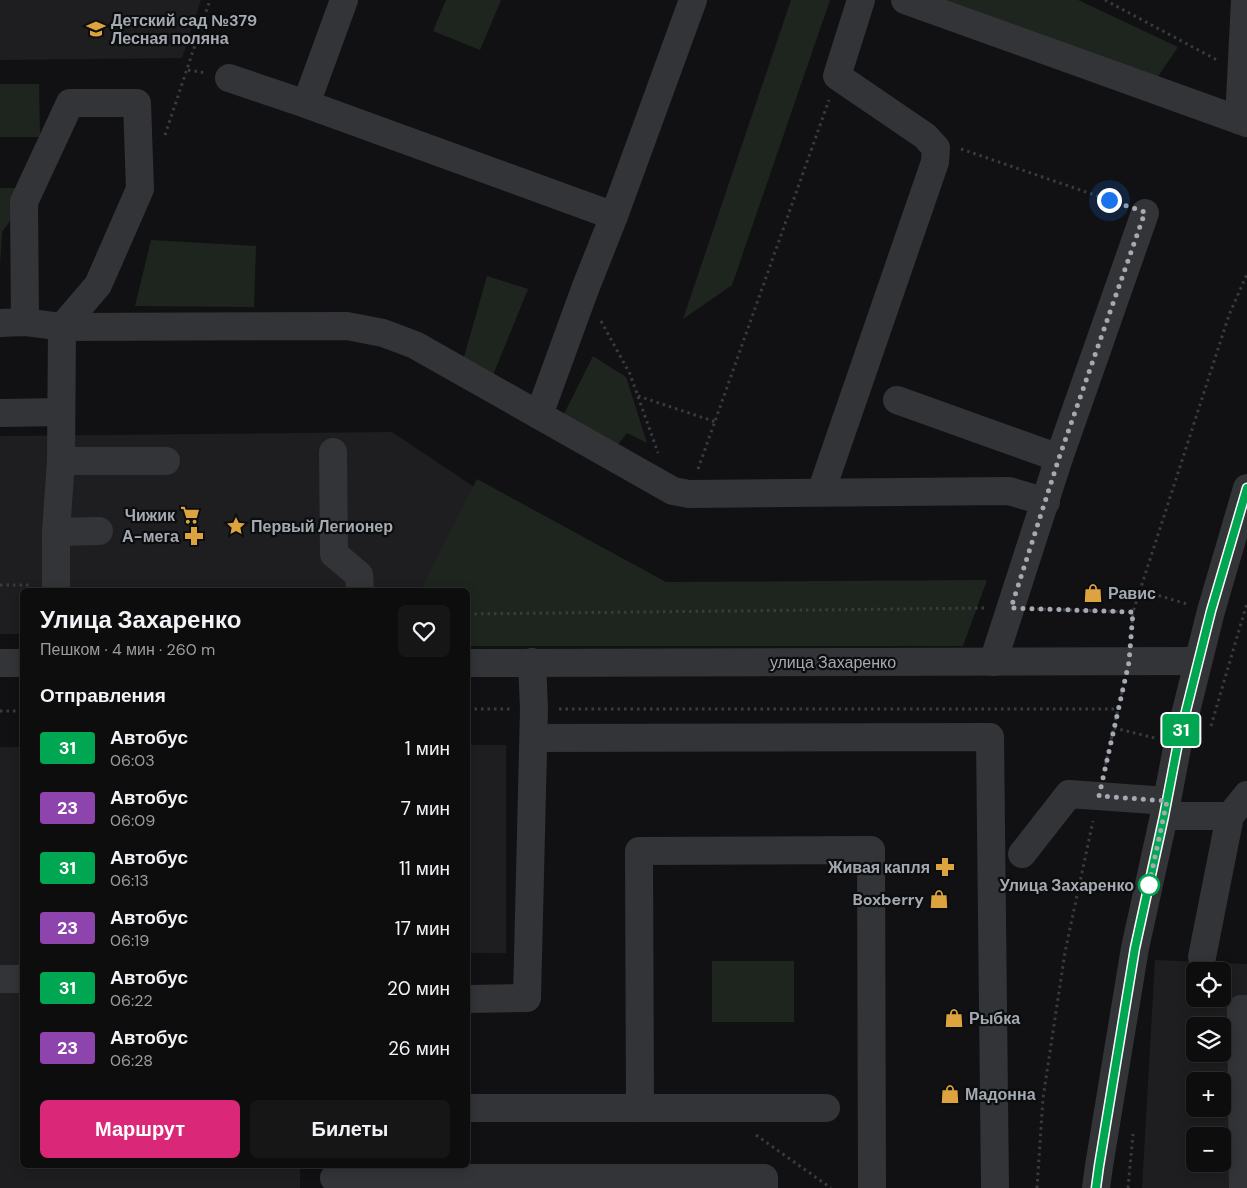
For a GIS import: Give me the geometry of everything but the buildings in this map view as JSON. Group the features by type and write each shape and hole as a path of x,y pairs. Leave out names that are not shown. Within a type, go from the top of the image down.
{"street":[{"path":"306,104 344,0"},
{"path":"538,415 614,216 693,0"},
{"path":"821,492 935,162 936,148 925,136 837,76 861,0"},
{"path":"905,0 1243,122 1242,73 1245,0"},
{"path":"229,78 306,104 614,216"},
{"path":"56,588 56,532 61,461 62,327 98,285 140,189 137,103 70,103 24,202 12,323 62,327 347,326 383,333 415,345 673,491 689,494 1009,491 1046,502"},
{"path":"993,662 1059,458 1145,212"},
{"path":"897,400 1059,458"},
{"path":"0,413 62,412"},
{"path":"334,452 334,554 359,575 360,588"},
{"path":"61,461 166,461"},
{"path":"1096,1188 1135,948 1166,809 1178,743 1198,662 1244,511"},
{"path":"56,532 99,531"},
{"path":"470,999 527,998 534,738 532,662"},
{"name":"улица Захаренко","path":"470,663 1198,662"},
{"path":"0,663 20,663"},
{"path":"534,738 990,737 995,1188"},
{"path":"1022,854 1069,794 1099,796 1166,809 1230,816"},
{"path":"1202,957 1230,816 1247,795"},
{"path":"640,1108 639,851 871,850 872,1188"},
{"path":"0,979 20,979"},
{"path":"1243,1188 1241,1009 1247,1009"},
{"path":"470,1108 826,1108"},
{"path":"334,1177 454,1183 764,1178 764,1188"}],"path":[{"path":"164,140 210,0"},
{"path":"1105,0 1242,73"},
{"path":"689,494 837,76"},
{"path":"925,136 1145,212"},
{"path":"1036,1188 1042,1098 1065,952 1129,662 1133,612 1229,314 1247,274"},
{"path":"585,289 630,374 658,454 648,476"},
{"path":"638,396 716,422"},
{"path":"470,614 1011,608 1133,612"},
{"path":"470,709 1118,709"},
{"path":"0,711 20,711"},
{"path":"751,1131 831,1188"}],"shaded area":[{"name":"Детский сад №379 Лесная поляна","path":"0,0 201,0 182,58 0,60"},
{"path":"446,0 501,0 480,50 433,31"},
{"path":"791,0 830,0 732,285 683,319"},
{"path":"946,0 1078,0 1178,47 1157,78"},
{"path":"0,84 39,84 40,137 0,137"},
{"path":"0,188 15,188 16,213 2,232 0,265"},
{"path":"151,240 256,246 254,307 135,306"},
{"path":"487,276 528,289 491,380 462,364"},
{"path":"593,356 626,377 647,443 627,433 615,448 563,416"},
{"path":"392,432 683,627 470,590 470,588 20,588 20,634 0,634 0,436"},
{"path":"477,479 666,582 987,580 963,646 470,646 470,588 422,588"},
{"path":"470,745 506,745 506,953 470,953"},
{"path":"0,747 20,747 20,1168 300,1168 300,1188 0,1188"},
{"path":"1155,960 1201,962 1186,962 1186,1007 1231,1007 1231,963 1247,964 1247,1188 1142,1188"},
{"path":"712,961 794,961 794,1022 712,1022"}],"bus line":[{"name":"31","path":"1096,1188 1135,948 1178,743 1211,611 1247,488"}],"place":[{"name":"Детский сад №379 Лесная поляна","path":"96,29"},
{"name":"Чижик","path":"190,515"},
{"name":"Первый Легионер","path":"236,526"},
{"name":"А-мега","path":"194,536"},
{"name":"Равис","path":"1093,593"},
{"name":"Живая капля","path":"945,867"},
{"name":"Улица Захаренко","path":"1149,885"},
{"name":"Boxberry","path":"939,899"},
{"name":"Рыбка","path":"954,1018"},
{"name":"Мадонна","path":"950,1094"}],"route":[{"path":"1109,200 1145,212 1059,458 1011,608 1133,612 1129,662 1099,796 1167,801 1149,885"}]}
